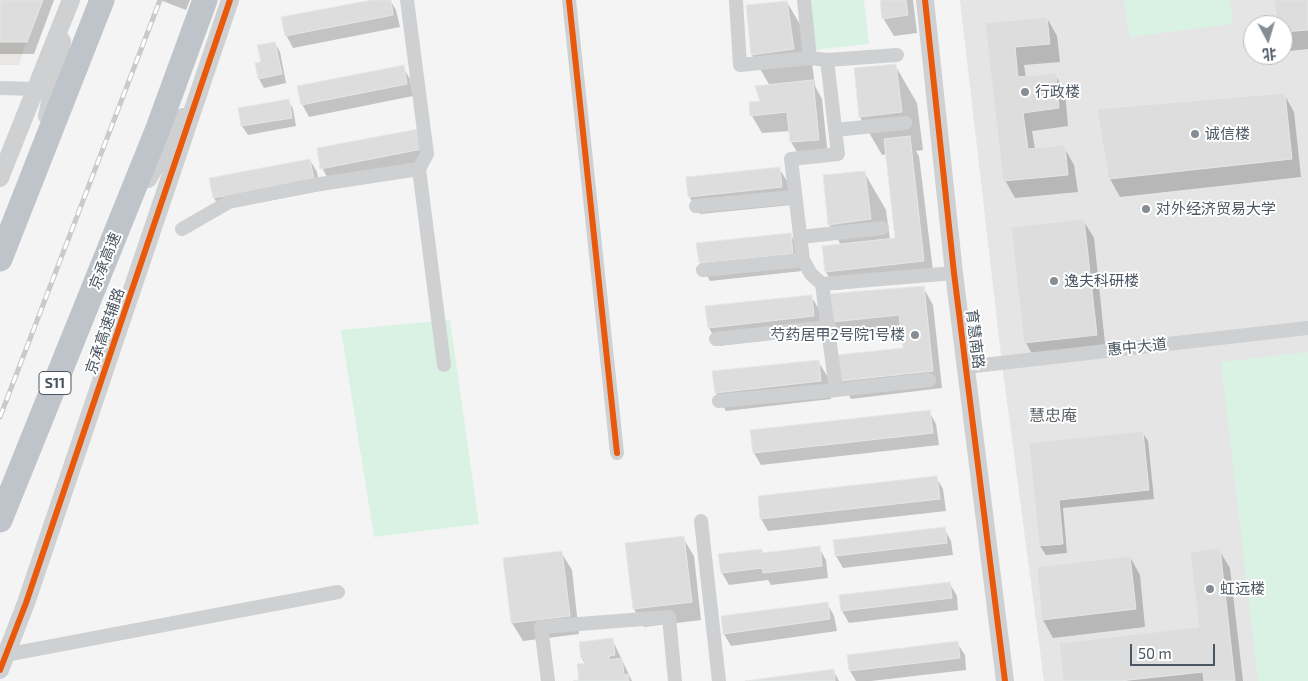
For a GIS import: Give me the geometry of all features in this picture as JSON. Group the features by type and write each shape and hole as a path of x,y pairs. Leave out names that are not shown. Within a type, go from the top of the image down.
{"highway":[{"path":"0,259 102,0"},
{"name":"京承高速","path":"0,520 157,131 205,0"}],"street":[{"name":"京承高速辅路","path":"3,662 26,603 230,0"},
{"path":"407,0 427,154 419,169 444,365"},
{"path":"569,0 617,453"},
{"path":"736,0 740,65 810,58 827,60 897,55"},
{"path":"804,0 810,58"},
{"name":"育慧南路","path":"925,0 954,273 1005,681"},
{"path":"39,158 70,2"},
{"path":"0,178 70,2"},
{"path":"827,60 838,154 790,159 803,260 810,274 822,284 836,390"},
{"path":"111,245 204,77"},
{"path":"0,88 34,89"},
{"path":"835,130 905,123"},
{"path":"182,229 229,202 314,185 419,169"},
{"path":"696,206 795,197"},
{"path":"800,237 882,228"},
{"path":"703,270 803,260"},
{"path":"822,284 954,273"},
{"path":"716,339 828,327"},
{"name":"惠中大道","path":"966,367 1308,328"},
{"path":"719,401 929,380"},
{"path":"701,522 719,681"},
{"path":"3,662 338,592"},
{"path":"548,681 541,627 669,617 675,681"}],"shaded area":[{"path":"0,0 40,0 19,65 0,65"},
{"name":"对外经济贸易大学","path":"960,0 1308,0 1308,681 1044,681 1002,364"}],"green space":[{"path":"806,0 864,0 869,44 812,50"},
{"path":"1124,0 1230,0 1233,24 1130,37"},
{"path":"450,320 479,524 374,537 341,330"},
{"path":"1308,352 1308,681 1258,681 1221,362"}],"building":[{"path":"0,0 43,0 27,42 0,42"},
{"path":"372,0 391,0 393,15 285,36 281,17"},
{"path":"880,0 906,0 908,15 882,19"},
{"path":"1274,0 1308,0 1308,30 1293,31 1293,15 1276,15"},
{"path":"787,1 794,49 751,55 746,5"},
{"name":"行政楼","path":"1047,17 1050,44 1015,47 1018,77 1056,73 1059,108 1023,113 1028,149 1065,145 1068,175 1003,181 985,23"},
{"path":"275,42 282,74 258,79 255,63 261,62 257,45"},
{"path":"896,64 902,112 859,117 854,68"},
{"path":"404,65 407,84 301,105 297,86"},
{"path":"813,80 819,140 790,142 787,112 750,116 749,102 760,101 755,86"},
{"name":"诚信楼","path":"1285,93 1292,159 1109,179 1097,109"},
{"path":"289,99 292,118 241,126 238,108"},
{"path":"418,129 422,149 320,169 317,148"},
{"path":"910,136 924,261 825,272 822,246 895,238 884,139"},
{"path":"310,159 314,179 213,198 209,178"},
{"path":"780,167 782,187 688,197 686,177"},
{"path":"865,171 871,219 828,225 823,175"},
{"name":"逸夫科研楼","path":"1084,219 1097,335 1024,343 1011,227"},
{"path":"791,233 793,254 699,263 696,243"},
{"name":"芍药居甲2号院1号楼","path":"924,286 933,371 840,381 837,355 903,348 899,315 832,322 827,294"},
{"path":"812,295 814,316 708,328 705,306"},
{"path":"819,360 821,381 715,393 712,371"},
{"path":"930,410 933,433 753,453 750,430"},
{"path":"1143,431 1149,490 1059,500 1063,544 1039,546 1029,443"},
{"path":"937,476 940,499 760,519 758,496"},
{"path":"945,527 947,543 835,556 833,540"},
{"path":"684,536 692,602 633,609 625,543"},
{"path":"820,546 822,566 763,573 762,568 721,573 718,554 762,549 762,553"},
{"name":"虹远楼","path":"1220,548 1235,681 1204,681 1203,672 1120,681 1063,681 1059,643 1199,627 1190,552"},
{"path":"562,551 570,616 511,623 503,558"},
{"path":"1130,556 1136,609 1042,620 1037,567"},
{"path":"950,582 952,598 841,611 839,595"},
{"path":"828,602 830,619 723,634 721,616"},
{"path":"613,638 615,655 609,656 609,660 622,658 624,675 628,674 629,681 573,681 579,680 577,664 585,663 585,658 581,659 579,642"},
{"path":"958,641 960,658 849,671 847,655"},
{"path":"834,669 835,681 745,681"}],"railway":[{"path":"0,417 160,0"}],"cycle path":[{"path":"0,670 26,603 230,0"},
{"path":"569,0 617,453"},
{"path":"925,0 954,273 1005,681"}],"place":[{"name":"行政楼","path":"1025,92"},
{"name":"诚信楼","path":"1195,134"},
{"name":"对外经济贸易大学","path":"1146,209"},
{"name":"逸夫科研楼","path":"1054,281"},
{"name":"芍药居甲2号院1号楼","path":"915,335"},
{"name":"虹远楼","path":"1210,589"}],"district":[{"name":"慧忠庵","path":"1053,416"}]}
